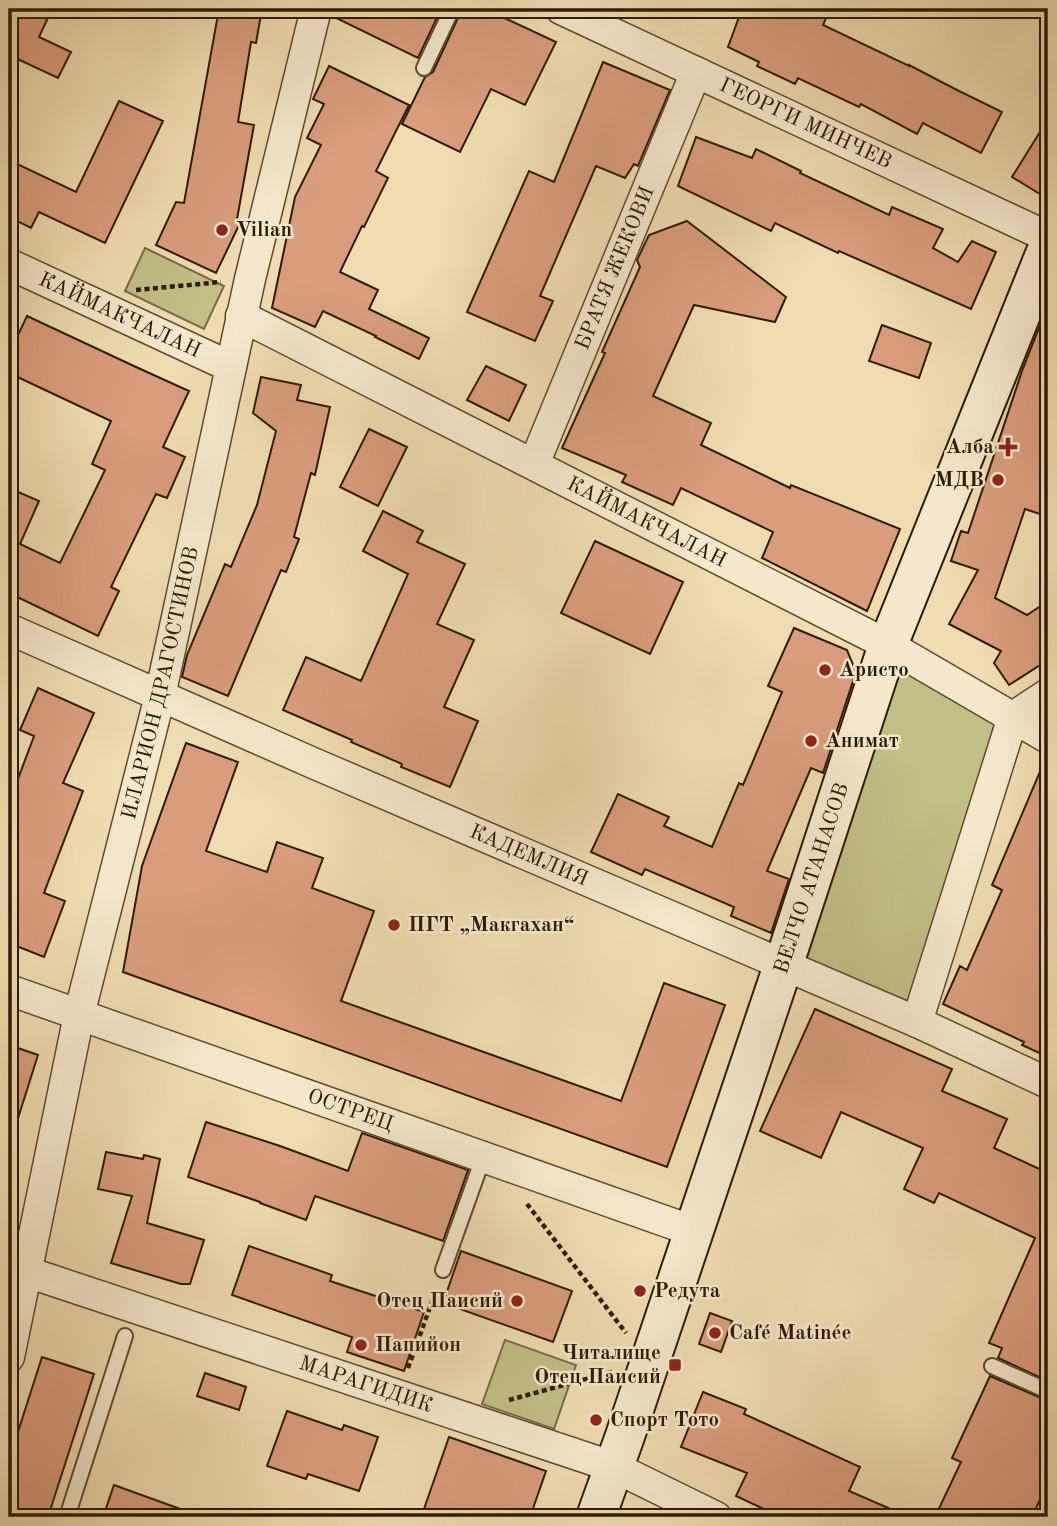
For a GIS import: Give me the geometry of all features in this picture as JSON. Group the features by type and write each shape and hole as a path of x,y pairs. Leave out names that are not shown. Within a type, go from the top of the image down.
{"street":[{"name":"ИЛАРИОН ДРАГОСТИНОВ","path":"9,1357 17,1268 160,696 241,316 316,9"},
{"name":"ГЕОРГИ МИНЧЕВ","path":"561,9 1048,237"},
{"name":"БРАТЯ ЖЕКОВИ","path":"534,464 696,72"},
{"name":"ВЕЛЧО АТАНАСОВ","path":"596,1517 888,645 1048,247"},
{"name":"КАЙМАКЧАЛАН","path":"9,264 231,367"},
{"name":"КАЙМАКЧАЛАН","path":"241,316 888,645 1048,738"},
{"name":"КАДЕМЛИЯ","path":"9,629 917,1022 1048,1083"},
{"path":"917,1022 1013,717 1048,694"},
{"name":"ОСТРЕЦ","path":"9,990 693,1231"},
{"name":"МАРАГИДИК","path":"17,1268 614,1467 716,1517"}],"lane":[{"path":"424,68 452,9"},
{"path":"443,1270 483,1157"},
{"path":"67,1517 125,1336"},
{"path":"992,1366 1048,1391"}],"path":[{"path":"131,291 250,279"},
{"path":"496,1403 649,1362 527,1203"},
{"path":"409,1366 443,1270"}],"shaded area":[{"path":"145,248 224,286 204,329 125,291"},
{"path":"888,645 1013,717 917,1022 783,965"},
{"path":"505,1340 576,1365 554,1429 482,1404"}],"building":[{"path":"9,9 52,9 39,37 71,52 58,78 9,55"},
{"path":"219,9 262,9 256,43 251,42 238,122 254,125 237,219 241,221 216,273 156,245 176,202 184,203"},
{"path":"333,9 441,9 418,58 332,16"},
{"path":"462,9 485,9 556,42 525,105 491,89 460,152 402,124 425,77 433,72"},
{"path":"742,9 830,9 823,25 1002,112 981,153 923,123 917,134 861,104 859,107 798,78 795,84 757,66 759,62 728,47"},
{"path":"603,62 670,90 638,166 634,164 625,178 596,166 540,296 553,301 535,341 467,312 529,171 554,182"},
{"path":"329,66 409,105 376,171 388,178 340,272 378,290 369,309 429,338 419,359 323,311 315,327 272,308 295,197 321,145 307,138 324,104 313,99"},
{"path":"119,101 163,121 105,243 39,212 31,228 9,217 9,160 76,192"},
{"path":"1048,119 1048,199 1012,177"},
{"path":"696,137 752,158 756,149 889,215 892,207 943,229 933,248 958,262 972,241 996,252 971,309 839,251 838,253 775,223 771,231 678,186"},
{"path":"687,221 786,297 775,322 694,305 653,396 711,423 701,445 790,488 791,485 900,529 867,611 762,558 773,532 681,488 673,505 622,482 626,475 562,448 605,353 602,352 640,267 637,260 649,235"},
{"path":"1048,305 1048,501 1043,515 1025,509 995,598 1027,615 1048,601 1048,660 1009,685 994,663 1001,651 949,624 978,570 951,561 961,531 968,533 1022,371"},
{"path":"27,316 189,391 163,447 185,457 167,498 156,494 111,587 119,591 98,636 9,593 9,488 39,501 20,544 60,563 105,470 92,464 111,421 9,373 9,354"},
{"path":"882,325 931,343 919,378 869,361"},
{"path":"486,366 526,385 509,421 467,400"},
{"path":"261,377 301,385 297,400 330,407 315,475 311,473 294,537 299,539 286,572 281,570 228,696 182,677 187,655 225,564 231,567 257,505 276,431 253,413"},
{"path":"369,429 407,447 378,506 340,487"},
{"path":"383,511 423,531 417,542 465,564 437,624 474,640 444,707 478,721 450,787 401,767 402,764 283,710 306,657 361,681 408,574 363,551"},
{"path":"595,541 683,582 650,654 561,613"},
{"path":"794,628 847,650 856,672 823,773 811,768 767,871 789,879 771,933 731,916 734,907 645,869 642,875 591,852 618,794 669,817 664,826 712,847 739,783 743,785 782,692 768,686"},
{"path":"38,688 94,713 63,783 83,791 44,893 65,901 44,957 9,943 9,803 34,736 20,730"},
{"path":"186,743 238,762 206,851 267,872 277,842 323,858 312,888 374,911 341,1001 621,1101 664,983 725,1005 667,1167 123,972 142,866"},
{"path":"1047,755 1048,1057 1022,1045 1024,1042 943,1004 960,966 967,970 1002,890 992,885"},
{"path":"815,1009 952,1069 942,1091 1007,1119 994,1148 1048,1173 1048,1381 998,1358 1002,1348 989,1343 1035,1238 939,1193 934,1203 904,1189 923,1148 841,1112 821,1158 760,1131"},
{"path":"9,1045 38,1055 14,1131 9,1131"},
{"path":"206,1122 348,1171 362,1133 468,1170 443,1241 315,1196 306,1220 188,1177"},
{"path":"106,1152 143,1159 144,1155 160,1159 147,1223 204,1240 190,1284 181,1284 111,1263 132,1196 98,1189"},
{"path":"249,1246 332,1275 330,1281 424,1312 404,1371 347,1352 352,1337 232,1295"},
{"name":"Отец Паисий","path":"461,1251 572,1291 553,1342 443,1303"},
{"name":"Café Matinée","path":"710,1313 732,1321 721,1352 699,1344"},
{"path":"42,1357 94,1374 48,1517 9,1517 9,1460"},
{"path":"205,1373 246,1387 239,1410 197,1396"},
{"path":"990,1376 1048,1401 1048,1482 1032,1517 935,1517 961,1462 952,1458"},
{"path":"703,1392 746,1409 744,1414 860,1467 849,1491 909,1517 781,1517 736,1496 747,1473 681,1447"},
{"path":"287,1411 342,1430 344,1425 378,1437 359,1491 308,1474 306,1479 267,1466"},
{"path":"449,1437 546,1471 530,1517 448,1517 424,1509"},
{"path":"114,1485 194,1514 194,1517 103,1517"}],"place":[{"name":"Vilian","path":"222,230"},
{"name":"Алба","path":"1008,447"},
{"name":"МДВ","path":"998,480"},
{"name":"Аристо","path":"825,670"},
{"name":"Анимат","path":"811,741"},
{"name":"ПГТ „Макгахан“","path":"394,925"},
{"name":"Редута","path":"640,1291"},
{"name":"Отец Паисий","path":"517,1301"},
{"name":"Café Matinée","path":"715,1333"},
{"name":"Папийон","path":"361,1345"},
{"name":"Читалище Отец Паисий","path":"675,1365"},
{"name":"Спорт Тото","path":"596,1420"}]}
